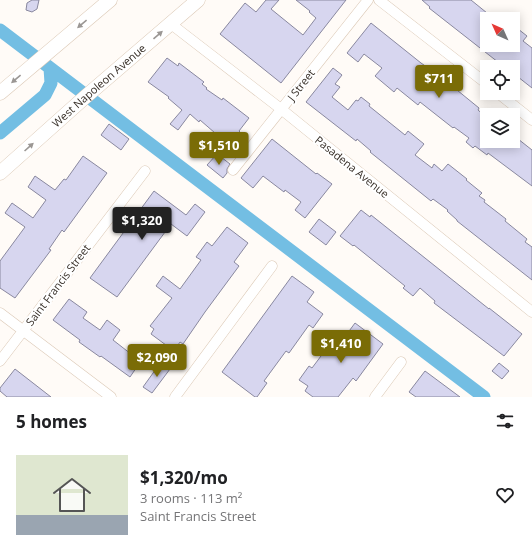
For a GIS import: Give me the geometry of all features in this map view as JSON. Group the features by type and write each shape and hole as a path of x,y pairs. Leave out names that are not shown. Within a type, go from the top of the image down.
{"main road":[{"path":"0,93 110,0"},
{"name":"West Napoleon Avenue","path":"0,173 84,98 198,0"}],"street":[{"name":"J Street","path":"233,170 368,0"},
{"path":"379,0 480,79"},
{"name":"Pasadena Avenue","path":"171,24 281,109 532,312"},
{"path":"507,100 532,120"},
{"name":"Saint Francis Street","path":"0,361 145,171"},
{"path":"175,397 272,266"},
{"path":"0,313 112,397"},
{"path":"375,397 401,362"}],"building":[{"path":"32,0 39,0 37,9 32,12 26,10 27,3"},
{"path":"266,0 279,0 271,9 303,35 316,18 296,0 346,0 281,83 220,34 245,3 256,12"},
{"path":"422,0 471,0 486,12 480,12 480,48 429,8 430,7"},
{"path":"371,23 479,108 480,148 520,148 520,141 532,150 532,186 488,153 487,155 475,146 473,148 466,142 469,138 454,127 453,128 420,102 418,105 397,88 394,92 375,76 382,68 364,54 358,62 347,53"},
{"path":"520,30 527,36 523,41 532,48 532,88 520,79 520,60 495,60 485,52 520,52"},
{"path":"167,58 178,66 179,63 204,82 202,84 207,88 206,89 222,100 223,98 249,118 239,131 241,133 228,149 212,137 215,133 200,120 199,122 190,114 178,130 170,124 182,110 168,98 169,97 148,82"},
{"path":"333,68 342,75 335,84 340,87 332,97 348,110 356,100 358,101 361,97 370,104 369,106 405,135 408,131 424,144 415,155 432,168 434,164 442,171 448,164 482,193 479,196 485,200 484,202 506,219 505,221 527,239 525,242 532,247 532,280 457,221 447,211 448,210 433,199 431,201 370,152 371,151 357,139 356,141 306,102"},
{"path":"109,124 129,139 121,150 101,135"},
{"path":"272,139 316,174 317,173 332,184 305,218 295,210 301,202 285,190 284,192 263,176 253,188 241,178"},
{"path":"217,154 230,164 227,169 227,173 223,178 207,165"},
{"path":"83,156 107,173 64,232 62,230 49,249 51,250 15,298 0,288 0,261 25,227 5,213 12,203 33,218 46,200 28,187 35,176 55,190 64,179 66,180"},
{"path":"154,191 186,215 195,204 205,212 187,236 171,224 117,297 90,278"},
{"path":"361,210 370,217 371,215 522,334 504,356 434,303 435,301 420,288 413,296 403,288 405,286 354,245 353,246 340,236"},
{"path":"319,219 336,232 326,245 309,232"},
{"path":"227,227 248,243 234,262 239,266 183,344 180,342 174,351 151,334 154,329 150,326 172,298 156,286 163,276 180,289 201,260 196,257 207,242 212,246"},
{"path":"292,276 314,292 307,302 323,314 313,328 309,325 289,353 286,351 264,381 267,383 257,397 255,397 222,372"},
{"path":"69,299 87,312 83,318 100,330 107,320 120,330 113,340 131,354 138,345 147,352 130,377 79,342 80,340 53,320"},
{"path":"355,323 383,344 356,381 353,378 338,397 313,397 305,391 308,386 299,380 309,366 312,368 327,348 333,353"},
{"path":"161,362 170,369 152,393 143,387"},
{"path":"499,363 509,371 502,379 492,371"},
{"path":"15,369 51,397 7,397 0,391 0,388"},
{"path":"425,371 460,397 416,397 409,392"}],"waterway":[{"path":"0,30 484,397"},
{"path":"0,133 45,95 51,83 50,68"}]}
